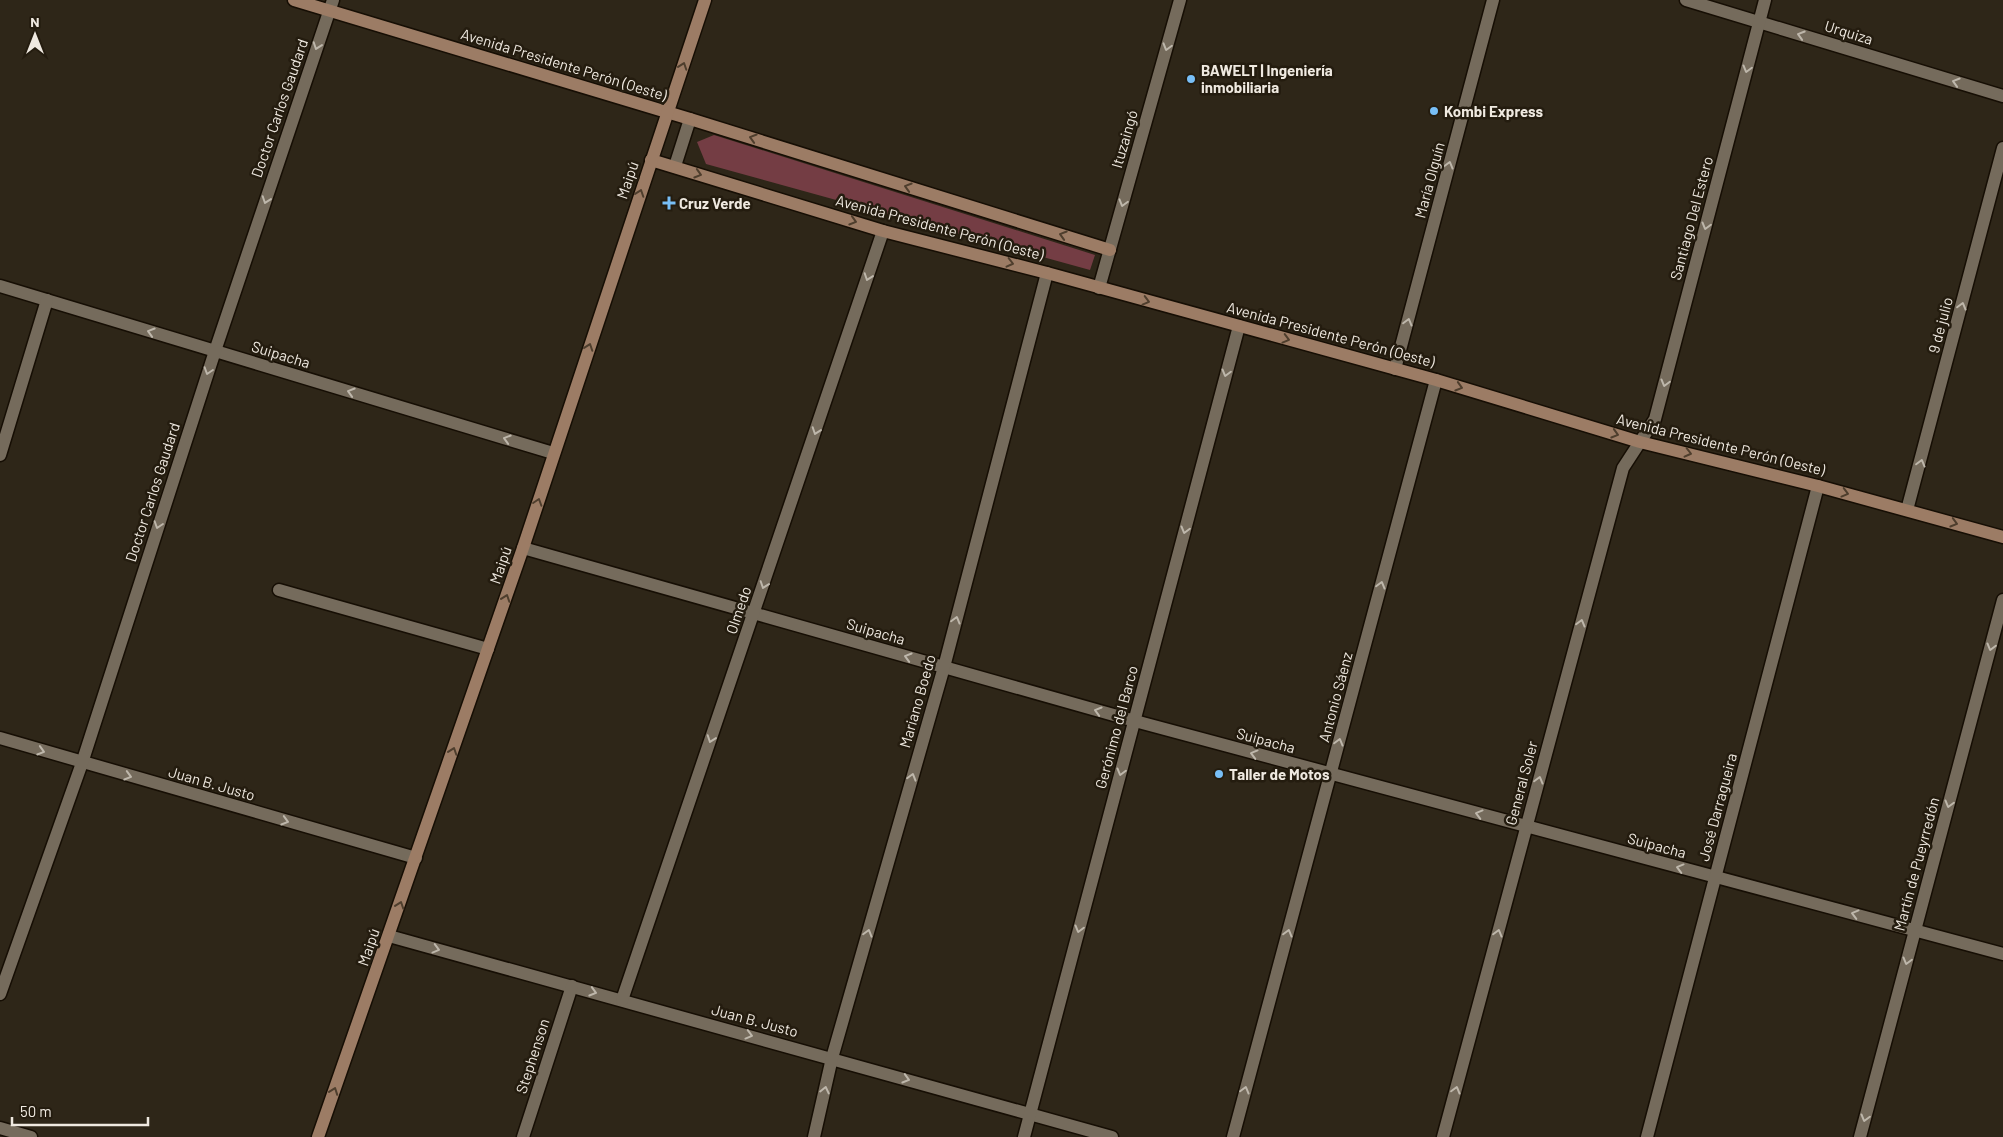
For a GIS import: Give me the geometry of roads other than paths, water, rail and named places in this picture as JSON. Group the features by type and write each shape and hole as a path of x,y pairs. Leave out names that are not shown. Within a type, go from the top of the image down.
{"main road":[{"name":"Avenida Presidente Perón (Oeste)","path":"294,0 331,5 1110,250"},
{"name":"Maipú","path":"318,1137 523,548 553,453 706,0"},
{"name":"Avenida Presidente Perón (Oeste)","path":"651,160 883,231 1046,273 1436,380 1640,442 1818,486 2003,537"}],"street":[{"name":"Ituzaingó","path":"1099,288 1180,0"},
{"name":"María Olguín","path":"1395,369 1493,0"},
{"name":"Urquiza","path":"1686,0 2003,96"},
{"name":"Santiago Del Estero","path":"1640,442 1655,418 1765,0"},
{"name":"Doctor Carlos Gaudard","path":"0,994 82,763 215,351 331,5"},
{"path":"675,166 690,118"},
{"name":"9 de julio","path":"1907,510 2003,148"},
{"name":"Olmedo","path":"622,1000 883,231"},
{"name":"Mariano Boedo","path":"814,1137 832,1058 944,667 1046,273"},
{"name":"Suipacha","path":"0,286 553,453"},
{"path":"0,455 47,300"},
{"name":"Gerónimo del Barco","path":"1024,1137 1238,326"},
{"name":"Antonio Sáenz","path":"1233,1137 1436,380"},
{"name":"General Soler","path":"1443,1137 1623,468 1640,442"},
{"name":"José Darragueira","path":"1647,1137 1818,486"},
{"name":"Suipacha","path":"523,548 1134,721 2003,954"},
{"path":"280,590 488,648"},
{"name":"Martín de Pueyrredón","path":"1860,1137 2003,600"},
{"name":"Juan B. Justo","path":"0,738 416,858"},
{"name":"Juan B. Justo","path":"389,936 1112,1137"},
{"name":"Stephenson","path":"523,1137 572,986"},
{"path":"0,1128 31,1137"}],"place":[{"name":"BAWELT | Ingeniería inmobiliaria","path":"1191,79"},
{"name":"Kombi Express","path":"1434,111"},
{"name":"Cruz Verde","path":"669,203"},
{"name":"Taller de Motos","path":"1219,774"}]}
